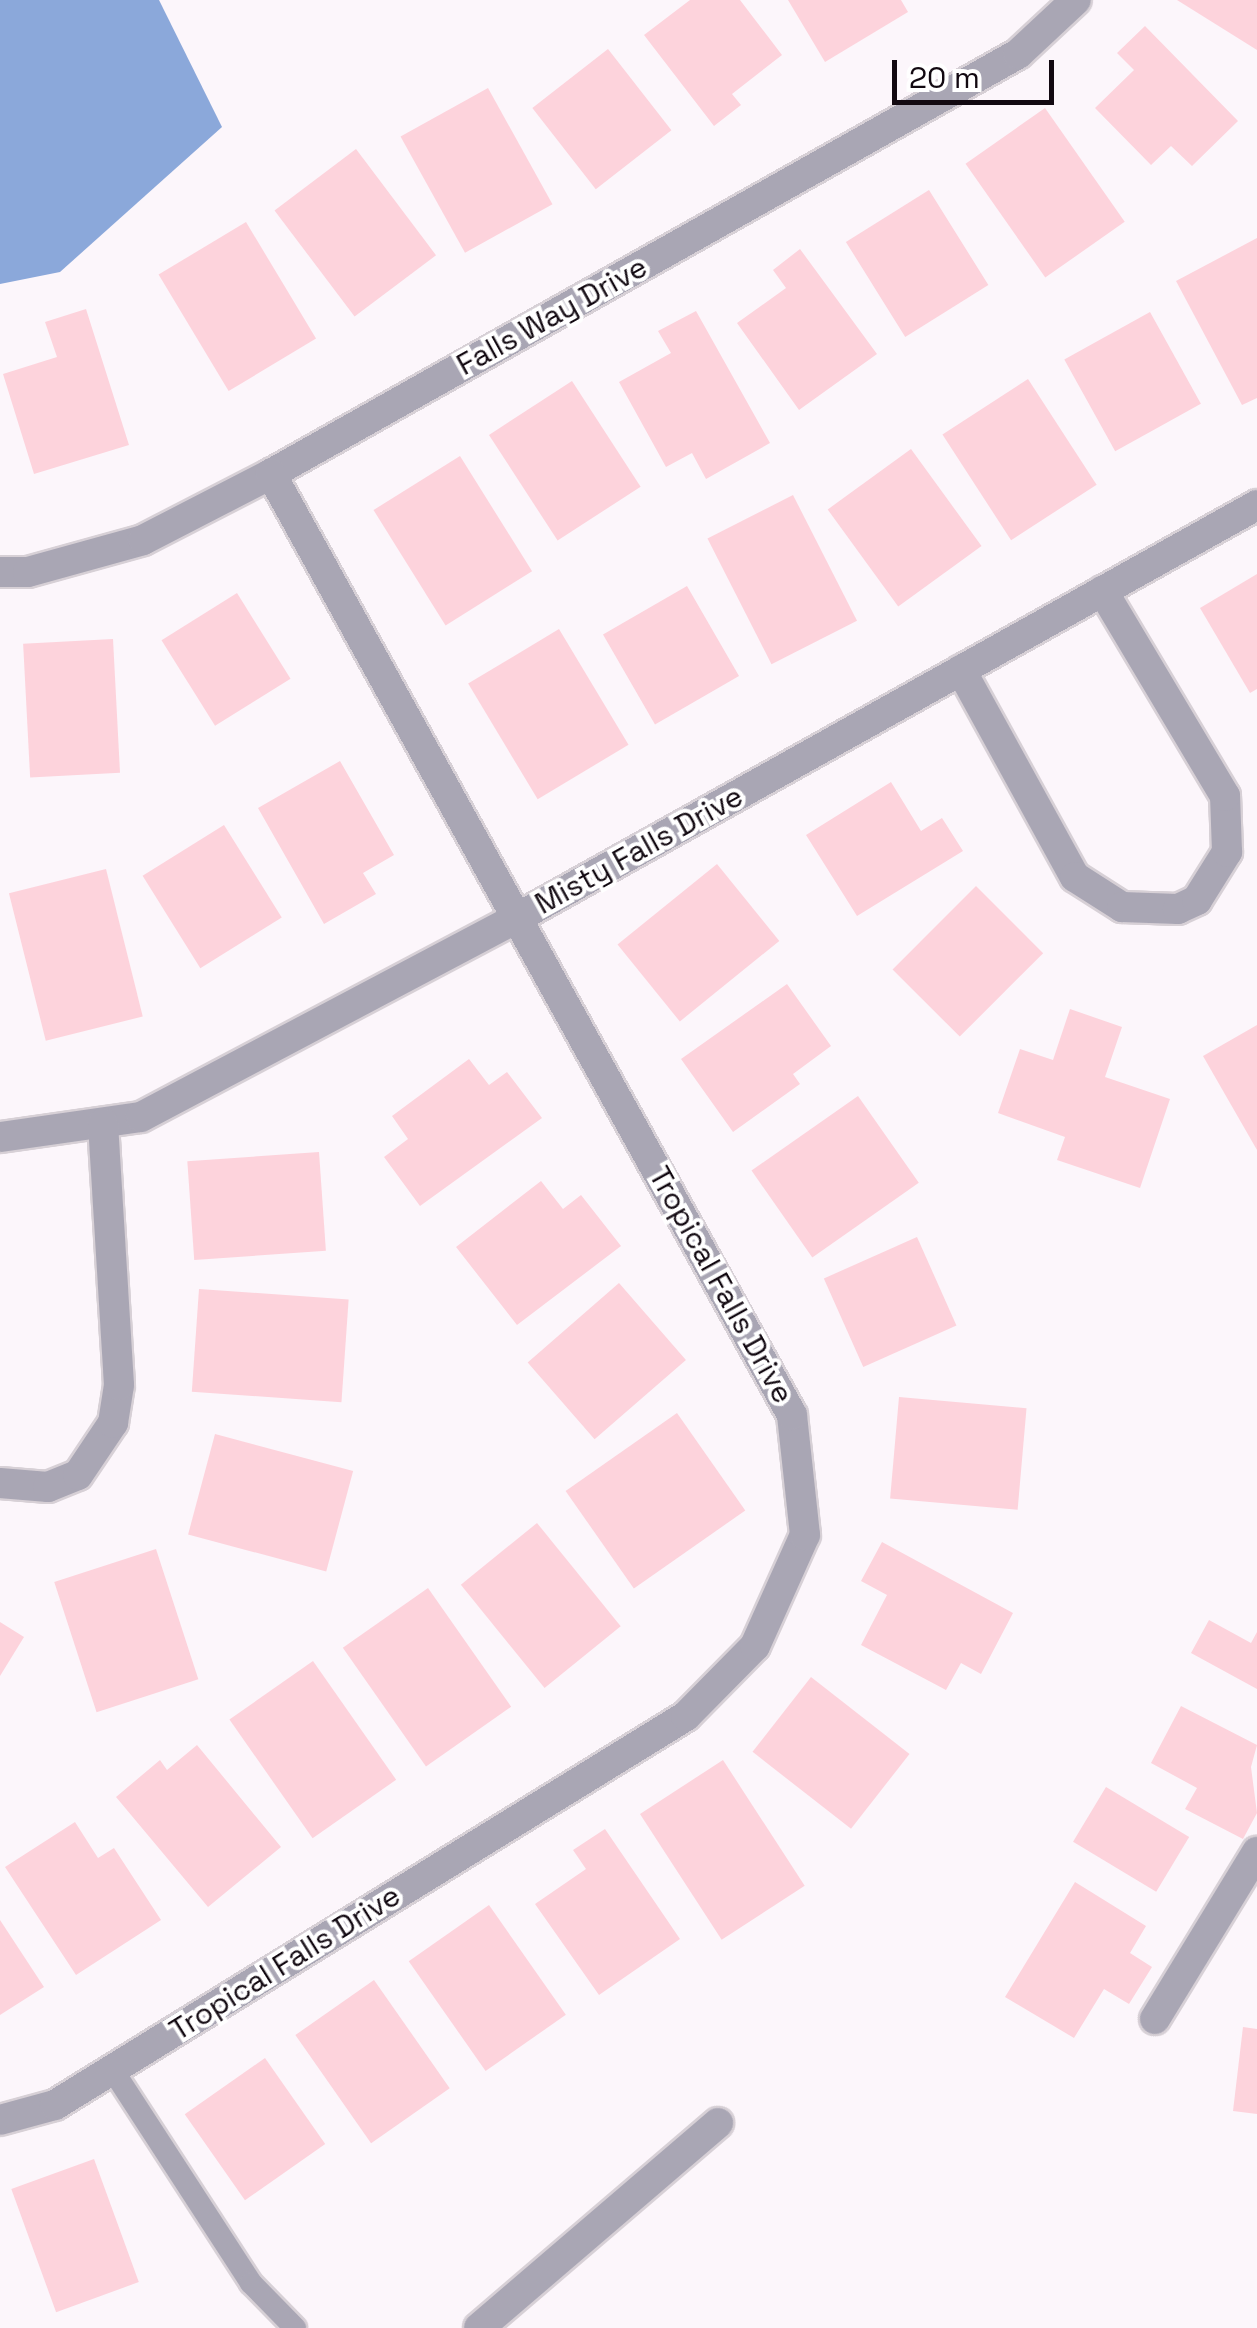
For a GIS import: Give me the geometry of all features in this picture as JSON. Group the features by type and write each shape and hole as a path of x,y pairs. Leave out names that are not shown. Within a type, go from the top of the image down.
{"street":[{"name":"Falls Way Drive","path":"0,572 28,572 143,540 271,474 1018,54 1076,0"},
{"name":"Tropical Falls Drive","path":"0,2120 54,2104 112,2070 686,1716 755,1646 805,1535 792,1414 520,916 271,474"},
{"name":"Misty Falls Drive","path":"0,1137 141,1116 520,916 1257,505"},
{"path":"960,670 1075,877 1122,907 1178,909 1197,900 1227,852 1225,796 1104,591"},
{"path":"0,1483 48,1487 78,1475 113,1423 119,1384 103,1123"},
{"path":"1155,2019 1257,1852"},
{"path":"479,2328 718,2123"}],"lane":[{"path":"112,2070 250,2283 295,2328"}],"water":[{"path":"0,0 159,0 222,127 60,272 0,284"}],"building":[{"path":"690,0 740,0 782,55 732,94 741,105 714,126 644,35"},
{"path":"788,0 901,0 908,12 825,62"},
{"path":"1177,0 1257,0 1257,50"},
{"path":"1145,26 1238,121 1192,166 1171,146 1151,165 1095,108 1134,70 1117,53"},
{"path":"608,49 671,130 596,189 532,108"},
{"path":"488,88 552,204 465,253 401,136"},
{"path":"1045,108 1125,222 1045,277 966,164"},
{"path":"356,149 436,255 355,317 275,210"},
{"path":"929,190 988,285 905,337 846,242"},
{"path":"246,222 316,339 229,391 159,275"},
{"path":"1257,238 1257,398 1242,405 1176,281"},
{"path":"800,249 877,354 799,410 737,323 786,288 773,270"},
{"path":"86,309 129,445 34,474 3,374 57,357 45,322"},
{"path":"696,311 770,443 706,479 692,453 666,467 619,382 671,353 658,331"},
{"path":"1150,312 1201,404 1115,451 1064,360"},
{"path":"1028,379 1097,485 1011,540 942,435"},
{"path":"572,381 641,487 558,541 489,435"},
{"path":"911,449 982,546 898,607 828,510"},
{"path":"460,456 532,571 446,625 373,510"},
{"path":"793,495 857,621 771,664 707,539"},
{"path":"1257,574 1257,689 1250,693 1200,608"},
{"path":"687,586 739,676 655,725 603,634"},
{"path":"237,593 291,679 215,726 162,640"},
{"path":"559,629 629,745 538,799 468,684"},
{"path":"113,639 120,773 30,778 23,644"},
{"path":"340,761 394,855 363,873 376,894 324,924 258,808"},
{"path":"891,782 921,831 942,818 963,851 857,916 806,835"},
{"path":"224,825 282,917 200,968 143,876"},
{"path":"717,864 779,941 680,1021 618,945"},
{"path":"106,869 143,1016 46,1041 9,893"},
{"path":"976,886 1043,953 960,1037 893,969"},
{"path":"787,984 831,1046 793,1074 800,1084 733,1132 681,1059"},
{"path":"1070,1009 1122,1027 1105,1077 1170,1099 1140,1188 1057,1160 1065,1137 998,1113 1020,1049 1053,1060"},
{"path":"1257,1025 1257,1150 1203,1056"},
{"path":"469,1059 489,1085 507,1072 542,1118 420,1206 384,1157 408,1139 392,1116"},
{"path":"858,1096 919,1183 812,1257 752,1171"},
{"path":"319,1152 326,1251 194,1260 187,1161"},
{"path":"541,1181 563,1209 581,1195 621,1246 517,1325 456,1247"},
{"path":"917,1237 956,1326 863,1367 824,1278"},
{"path":"619,1283 686,1360 595,1439 528,1362"},
{"path":"199,1289 349,1299 341,1402 192,1392"},
{"path":"899,1397 1027,1408 1018,1510 890,1499"},
{"path":"677,1413 745,1510 634,1588 566,1491"},
{"path":"215,1434 353,1471 326,1571 188,1534"},
{"path":"537,1523 621,1626 545,1688 461,1585"},
{"path":"882,1542 1013,1613 981,1674 961,1663 946,1690 861,1645 887,1595 861,1581"},
{"path":"156,1549 198,1679 97,1712 54,1582"},
{"path":"428,1588 511,1707 426,1766 343,1648"},
{"path":"1209,1620 1251,1643 1257,1632 1257,1689 1191,1653"},
{"path":"0,1622 24,1637 0,1676"},
{"path":"313,1661 396,1780 313,1838 229,1720"},
{"path":"811,1677 910,1754 851,1829 753,1752"},
{"path":"1181,1706 1257,1745 1251,1767 1257,1813 1243,1839 1185,1809 1197,1788 1151,1763"},
{"path":"197,1745 281,1847 208,1907 116,1797 160,1760 167,1770"},
{"path":"723,1760 805,1886 722,1940 640,1814"},
{"path":"1106,1787 1189,1837 1156,1892 1073,1842"},
{"path":"75,1822 98,1858 114,1848 161,1920 76,1975 5,1867"},
{"path":"605,1829 680,1939 599,1995 535,1904 586,1869 573,1850"},
{"path":"1075,1882 1146,1926 1130,1953 1152,1967 1129,2004 1104,1989 1074,2038 1005,1997"},
{"path":"489,1905 566,2015 486,2071 409,1961"},
{"path":"0,1920 44,1987 0,2015"},
{"path":"374,1980 450,2088 371,2143 295,2035"},
{"path":"1243,2027 1257,2029 1257,2114 1233,2111"},
{"path":"265,2058 325,2144 245,2200 185,2114"},
{"path":"94,2159 139,2282 56,2312 11,2189"}]}
